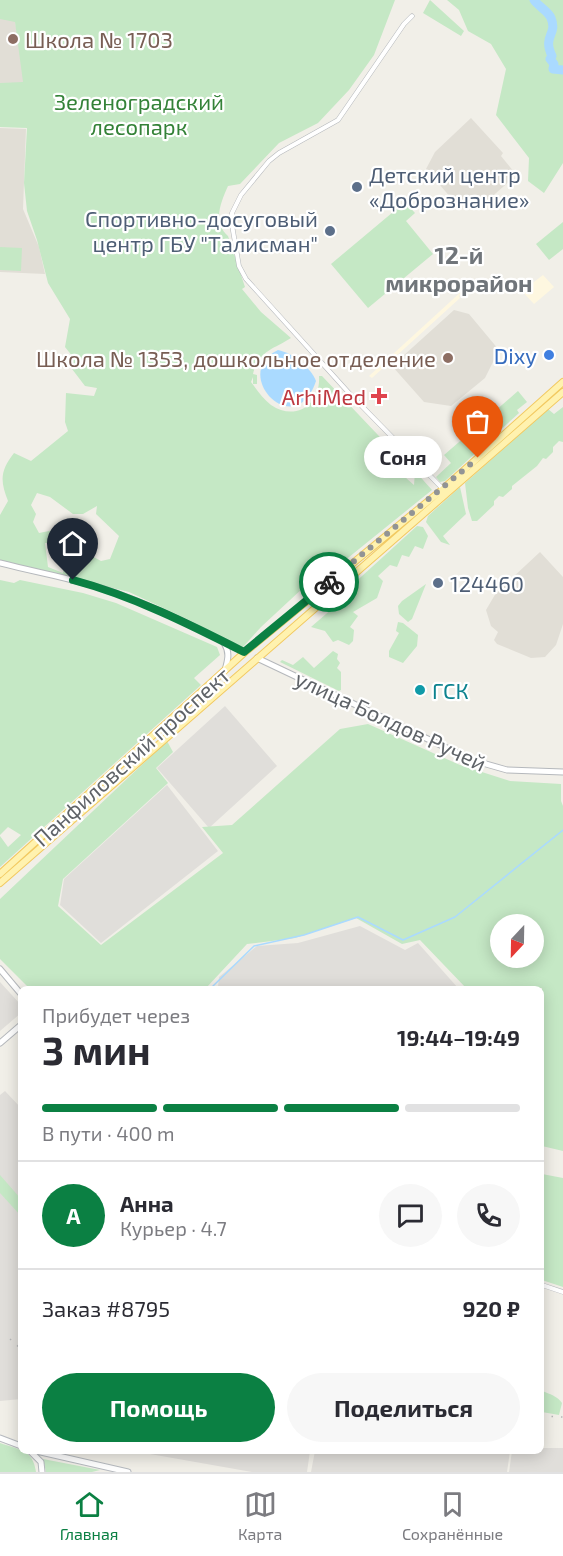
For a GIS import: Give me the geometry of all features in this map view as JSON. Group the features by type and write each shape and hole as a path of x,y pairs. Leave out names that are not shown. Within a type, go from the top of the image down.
{"main road":[{"name":"Панфиловский проспект","path":"0,874 244,652 443,489 563,382"},
{"name":"Панфиловский проспект","path":"0,883 563,392"},
{"path":"244,652 257,658"}],"street":[{"path":"412,16 404,24 338,120 279,153 248,185 232,213 232,225 239,266 246,279 349,393 443,489"},
{"path":"0,563 117,593 244,652"},
{"path":"223,642 228,652 225,670"},
{"name":"улица Болдов Ручей","path":"257,658 478,762 507,770 563,772"},
{"path":"0,969 18,990"},
{"path":"0,1043 18,1028"},
{"path":"544,1286 563,1292"},
{"path":"0,1438 18,1445"},
{"path":"34,1454 41,1462 42,1472"},
{"path":"49,1454 128,1472"}],"shaded area":[{"name":"Школа № 1703","path":"14,16 27,87 0,86 0,17"},
{"path":"471,118 503,153 501,156 514,172 513,178 479,208 462,204 458,206 426,169 435,152"},
{"path":"0,128 26,129 23,209 39,247 45,274 0,272"},
{"path":"543,275 554,287 534,304 522,291"},
{"path":"474,280 478,284 472,290 468,287 459,296 460,298 372,378 369,376"},
{"name":"Школа № 1353, дошкольное отделение","path":"454,310 469,314 499,350 485,378 451,406 424,402 392,366"},
{"path":"540,552 563,577 563,624 556,645 545,657 531,658 497,644 494,640 498,632 491,626 486,610 496,593"},
{"path":"225,706 277,766 209,828 157,768"},
{"path":"167,785 218,851 101,943 60,905 64,879"},
{"path":"360,926 405,950 418,943 456,986 218,986 219,977 257,946 298,943"},
{"path":"0,982 18,1002 18,1016 0,1031"},
{"path":"5,1091 18,1105 18,1399 0,1401 0,1095"},
{"path":"544,1448 563,1448 563,1472 509,1472 512,1454 544,1454"},
{"path":"150,1454 310,1454 307,1472 252,1472"},
{"path":"314,1454 510,1454 507,1472 311,1472"}],"green space":[{"name":"Зеленоградский лесопарк","path":"0,0 395,0 374,55 349,90 318,123 279,143 240,184 228,186 219,218 220,225 228,236 245,287 242,289 261,312 291,338 263,355 255,366 253,374 257,375 257,384 253,384 253,377 251,382 258,391 268,403 280,410 298,411 311,402 316,395 319,376 322,376 396,454 397,470 414,485 415,471 432,490 307,591 303,588 243,647 129,592 0,561 0,515 8,501 3,482 6,465 14,453 31,461 68,431 65,422 66,393 94,396 97,388 85,386 72,369 73,357 65,347 70,319 48,283 27,211 24,183 27,128 0,127 0,83 23,82 15,22 0,19","holes":["37,493 50,497 73,514 83,514 97,506 96,514 119,536 110,559 101,561 72,545 66,552 63,573 48,567 45,543 73,543 70,523 57,523 54,530 39,533 33,522 36,514 31,505"]},
{"path":"430,0 464,31 461,36 423,13"},
{"path":"447,0 563,0 563,163 544,193 528,181 529,158 496,115 506,69 491,44 468,31 459,10"},
{"path":"405,202 415,213 406,221 433,254 368,308 331,264"},
{"path":"563,222 563,249 549,260 536,244"},
{"path":"0,247 22,248 21,271 0,270"},
{"path":"518,391 527,402 517,410 519,413 445,481 440,482 436,477 451,463 444,455"},
{"path":"563,407 563,442 559,441 546,459 543,458 503,497 499,496 494,501 494,505 477,521 472,521 465,483 548,409 554,414"},
{"path":"460,487 466,514 443,536 450,545 441,542 426,522 428,516"},
{"path":"417,526 423,527 428,536 423,549 415,546 409,557 402,555 397,567 390,565 378,576 383,581 377,598 353,612 358,616 350,627 354,630 353,641 349,645 338,640 333,642 325,631 311,627 341,601 340,596"},
{"path":"0,580 14,583 20,580 83,593 116,603 217,647 220,655 194,678 201,685 0,867 0,836 8,847 21,835 8,827 0,835"},
{"path":"426,584 412,619 408,622 399,614 398,606"},
{"path":"398,622 403,623 418,635 417,646 403,663 389,657 389,651 399,633 396,631"},
{"path":"333,651 338,654 337,659 340,663 337,668 341,672 341,690 339,691 280,662 282,660 293,665 303,657 314,668"},
{"path":"368,724 460,765 510,781 561,784 563,806 563,1151 544,1146 544,986 464,986 420,940 402,944 356,918 295,938 247,944 208,986 27,986 0,959 0,899 167,741 173,752 156,768 168,783 63,879 58,906 101,945 223,853 202,827 232,825 340,729"},
{"path":"544,1174 563,1178 563,1287 544,1281"},
{"path":"0,1175 18,1196 18,1213 0,1193"},
{"path":"544,1392 556,1397 562,1403 559,1415 544,1412"},
{"path":"0,1443 18,1449 18,1454 28,1455 32,1459 36,1472 0,1472"},
{"path":"43,1459 100,1470 46,1472"}],"water":[{"path":"278,350 290,354 301,362 316,381 306,399 294,406 282,405 271,398 263,387 260,373 265,361"}],"waterway":[{"path":"534,0 550,16 553,24 549,39 553,69 563,70"},
{"path":"213,986 254,946 304,935 358,917 403,940 455,917 563,830"}],"railway":[{"path":"10,1339 18,1346"},
{"path":"544,1416 563,1417"}],"way so far":[{"path":"329,582 478,458"}],"place":[{"name":"Школа № 1703","path":"13,39"},
{"name":"Детский центр «Добрознание»","path":"357,187"},
{"name":"Спортивно-досуговый центр ГБУ \"Талисман\"","path":"330,231"},
{"name":"Dixy","path":"549,355"},
{"name":"Школа № 1353, дошкольное отделение","path":"448,358"},
{"name":"ArhiMed","path":"379,396"},
{"name":"Соня","path":"478,458"},
{"name":"124460","path":"438,583"},
{"name":"ГСК","path":"420,690"}],"district":[{"name":"12-й микрорайон","path":"459,268"}],"route":[{"path":"73,580 117,593 244,652 329,582"}]}
